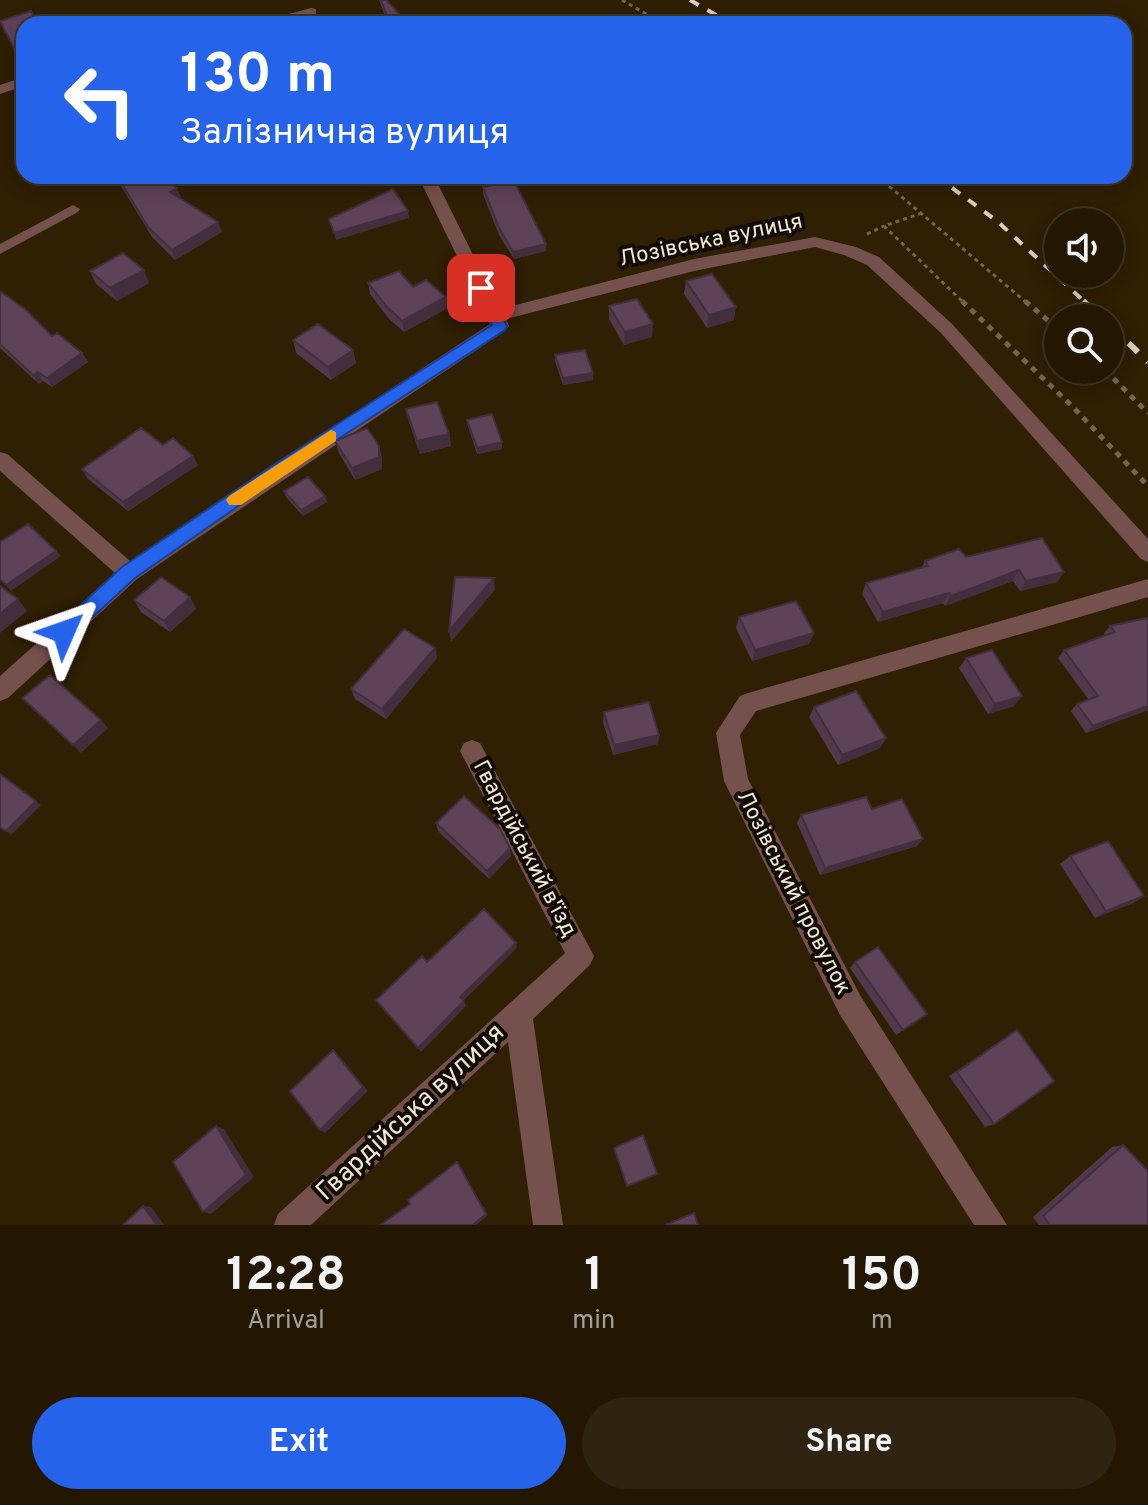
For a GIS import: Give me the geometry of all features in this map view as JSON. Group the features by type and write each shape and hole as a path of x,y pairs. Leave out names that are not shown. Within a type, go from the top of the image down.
{"street":[{"path":"298,0 315,16"},
{"path":"293,16 311,12"},
{"path":"0,691 129,573 500,326 430,184"},
{"name":"Лозівська вулиця","path":"495,316 755,253 815,242 850,251 873,261 946,328 1148,553"},
{"path":"0,459 129,573"},
{"name":"Лозівський провулок","path":"992,1225 850,1005 736,781 728,733 748,703 1148,588"},
{"name":"Гвардійський в'їзд","path":"472,751 581,956 518,1015"},
{"name":"Гвардійська вулиця","path":"289,1225 518,1015"},
{"name":"Гвардійська вулиця","path":"518,1015 548,1225"}],"lane":[{"path":"0,250 73,209"}],"path":[{"path":"622,0 649,16"},
{"path":"887,184 1044,317"},
{"path":"922,213 884,226 1072,406 1148,486"},
{"path":"1119,384 1148,413"}],"building":[{"path":"381,0 386,0 401,16 387,16"},
{"path":"31,11 34,16 16,16 15,50 0,21"},
{"path":"122,184 172,184 177,188 170,192 218,222 172,250 148,227"},
{"path":"516,184 546,244 513,252 499,228 483,187"},
{"path":"393,189 408,211 334,233 329,219"},
{"path":"123,253 144,270 110,288 90,271"},
{"path":"399,271 413,287 426,280 446,297 402,321 368,283"},
{"path":"712,274 736,307 709,315 686,281"},
{"path":"0,291 26,310 52,336 57,333 82,353 47,378 38,372 33,375 0,344"},
{"path":"637,299 653,324 625,332 609,306"},
{"path":"318,324 353,350 328,367 293,340"},
{"path":"585,350 593,373 563,378 555,355"},
{"path":"437,402 449,434 417,441 406,409"},
{"path":"492,414 502,442 477,448 467,420"},
{"path":"141,428 163,445 173,438 193,456 123,502 82,469"},
{"path":"367,428 379,446 379,457 352,468 335,441"},
{"path":"308,477 325,496 301,510 284,491"},
{"path":"28,524 56,551 6,585 0,579 0,542"},
{"path":"1042,538 1064,572 1026,581 1019,570 951,596 949,593 883,612 866,583 928,566 925,561 959,549 966,557"},
{"path":"161,577 190,597 164,621 134,600"},
{"path":"455,577 494,578 449,631"},
{"path":"0,586 18,599 0,614"},
{"path":"796,601 814,633 755,650 739,617"},
{"path":"1147,618 1148,706 1093,726 1077,704 1098,696 1064,650 1115,632 1110,626"},
{"path":"404,629 435,648 382,709 351,689"},
{"path":"992,650 1022,696 995,704 966,658"},
{"path":"50,675 101,720 73,745 22,698"},
{"path":"856,691 886,738 842,755 814,707"},
{"path":"649,702 659,735 614,745 604,712"},
{"path":"0,774 36,801 6,831 0,827"},
{"path":"464,796 500,829 510,848 487,871 436,823"},
{"path":"866,797 872,809 902,799 923,839 825,868 801,815"},
{"path":"1108,841 1144,896 1106,911 1070,856"},
{"path":"484,909 516,943 460,997 464,1001 418,1048 376,1000 422,956 427,962"},
{"path":"878,947 927,1014 903,1030 855,962"},
{"path":"1017,1030 1054,1081 994,1124 957,1072"},
{"path":"333,1050 363,1087 320,1130 290,1091"},
{"path":"216,1126 246,1175 203,1212 173,1162"},
{"path":"643,1135 657,1174 627,1186 614,1148"},
{"path":"1123,1145 1148,1171 1148,1225 1050,1225 1043,1216"},
{"path":"457,1162 486,1214 473,1225 380,1225 410,1204 408,1200"},
{"path":"143,1206 157,1225 123,1225"},
{"path":"694,1213 698,1225 665,1225"}],"railway":[{"path":"690,0 718,16"},
{"path":"947,184 997,221 1086,303"},
{"path":"1083,301 1086,304"},
{"path":"1124,339 1148,362"}],"slow traffic":[{"path":"235,500 331,436"}],"route":[{"path":"64,632 129,573 500,326 481,288"}]}
